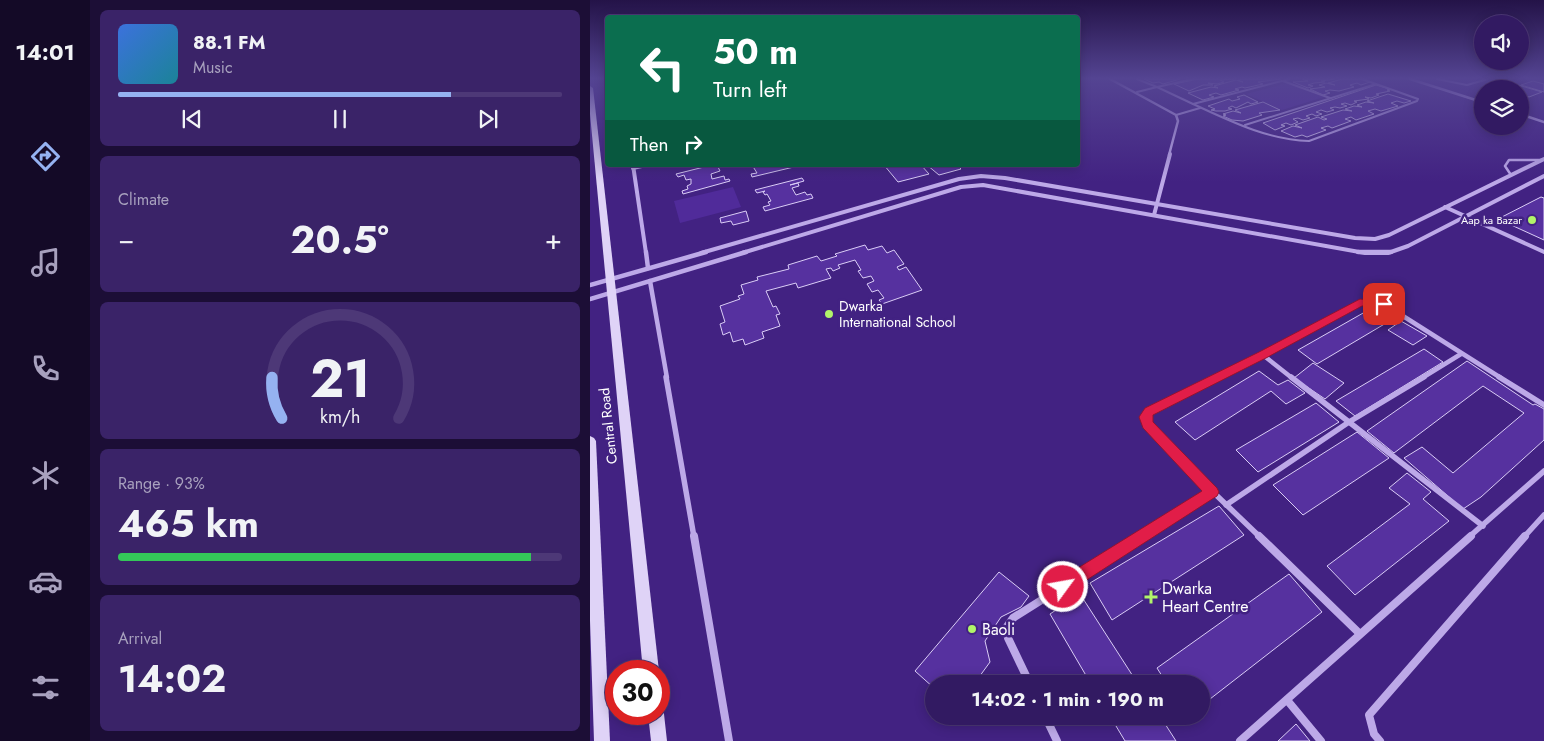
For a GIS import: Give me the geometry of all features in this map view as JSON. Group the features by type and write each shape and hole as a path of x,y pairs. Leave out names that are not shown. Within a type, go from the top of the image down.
{"main road":[{"name":"Central Road","path":"593,114 612,279 650,660"},
{"name":"Central Road","path":"590,441 602,741"},
{"path":"657,725 659,741"}],"street":[{"path":"1154,215 1178,121 1176,115"},
{"path":"1529,117 1544,122"},
{"path":"590,285 959,179 981,176 1005,178 1355,238 1375,239 1389,235 1543,159"},
{"path":"633,167 648,268"},
{"path":"590,298 650,282 961,186 990,186 1365,253 1388,253 1408,246 1544,176"},
{"path":"1445,207 1544,252"},
{"path":"650,282 729,741"},
{"path":"1359,633 1212,492 1147,425 1146,417 1149,412 1262,355 1360,302 1384,304 1544,405"},
{"path":"1226,505 1349,422 1461,354"},
{"path":"1262,355 1483,526"},
{"path":"1240,741 1288,700 1359,633 1544,471"},
{"path":"1026,675 1008,638 1006,628 1013,618 1212,492"},
{"path":"1380,741 1374,734 1370,715 1544,514"},
{"path":"1288,700 1321,741"},
{"path":"1049,725 1057,741"}],"lane":[{"path":"1176,115 1181,114"},
{"path":"1214,114 1244,126 1290,140 1309,141 1383,114"},
{"path":"1244,126 1282,114"},
{"path":"1511,175 1505,166 1508,160 1543,159"}],"shaded area":[{"path":"733,187 741,207 680,223 674,201"}],"building":[{"path":"1223,114 1262,115 1243,121 1232,120 1223,116 1226,115"},
{"path":"1291,114 1322,114 1316,116 1312,114 1306,116 1310,118 1303,120 1293,119 1298,122 1291,125 1286,123 1281,125 1285,126 1275,130 1263,123"},
{"path":"1332,114 1374,114 1356,120 1351,117 1345,119 1351,121 1332,128 1328,126 1321,128 1326,130 1307,137 1302,135 1295,137 1281,131 1293,126 1302,128 1295,125 1318,117 1324,120 1327,119 1321,117"},
{"path":"704,167 718,167 720,171 711,174 712,179 724,176 725,180 729,179 730,181 683,194 682,191 688,189 687,186 691,184 691,179 686,180 684,175 678,177 676,174"},
{"path":"753,167 794,167 752,177 751,174 757,173"},
{"path":"886,167 923,167 929,174 898,182"},
{"path":"929,167 959,167 961,169 939,175"},
{"path":"802,178 804,181 790,185 798,183 799,186 792,188 796,195 805,192 807,195 811,194 813,198 765,211 763,207 770,205 768,202 771,201 767,194 765,195 763,192 765,191 757,193 755,190"},
{"path":"1541,197 1544,198 1544,240 1498,219"},
{"path":"746,211 749,221 733,225 731,221 721,223 720,218"},
{"path":"865,245 868,250 882,246 887,253 894,250 904,264 897,267 899,270 906,267 922,290 882,304 879,300 884,298 878,290 872,292 867,284 874,281 871,276 863,278 858,271 861,270 855,260 838,265 840,268 833,271 831,268 826,269 831,278 798,288 796,283 766,291 773,307 776,306 780,314 776,315 780,326 762,332 764,338 745,345 743,339 733,342 730,332 723,335 720,324 725,322 720,306 740,299 738,296 744,294 741,285 758,280 757,277 789,269 788,265 817,256 821,261 837,256 835,254"},
{"path":"1379,304 1398,316 1317,364 1298,350"},
{"path":"1401,321 1427,336 1413,345 1388,330"},
{"path":"1424,349 1443,362 1355,416 1336,401"},
{"path":"1467,361 1533,405 1535,404 1544,409 1544,440 1481,497 1463,509 1404,458 1422,447 1453,473 1524,413 1483,386 1394,453 1367,431"},
{"path":"1313,363 1344,383 1325,399 1294,378"},
{"path":"1259,371 1278,385 1288,380 1305,393 1286,404 1271,391 1195,440 1175,422"},
{"path":"1316,403 1339,422 1258,472 1236,450"},
{"path":"1357,432 1389,458 1303,515 1273,485"},
{"path":"1407,473 1431,492 1423,499 1449,521 1355,595 1327,566 1410,504 1389,488"},
{"path":"1219,506 1244,535 1112,620 1090,583"},
{"name":"Baoli","path":"999,572 1029,596 1021,607 1001,617 985,641 990,662 981,675 925,675 925,680 915,671"},
{"path":"1289,574 1322,612 1210,699 1210,675 1161,675 1157,668"},
{"path":"1080,594 1132,675 1086,675 1050,614"},
{"path":"1296,724 1310,741 1278,741"},
{"path":"1115,725 1166,725 1176,741 1125,741"}],"place":[{"name":"Aap ka Bazar","path":"1532,220"},
{"name":"Dwarka International School","path":"829,314"},
{"name":"Dwarka Heart Centre","path":"1151,597"},
{"name":"Baoli","path":"972,629"}],"route":[{"path":"1063,587 1212,492 1147,425 1146,417 1149,412 1262,355 1360,302 1384,304"}]}
